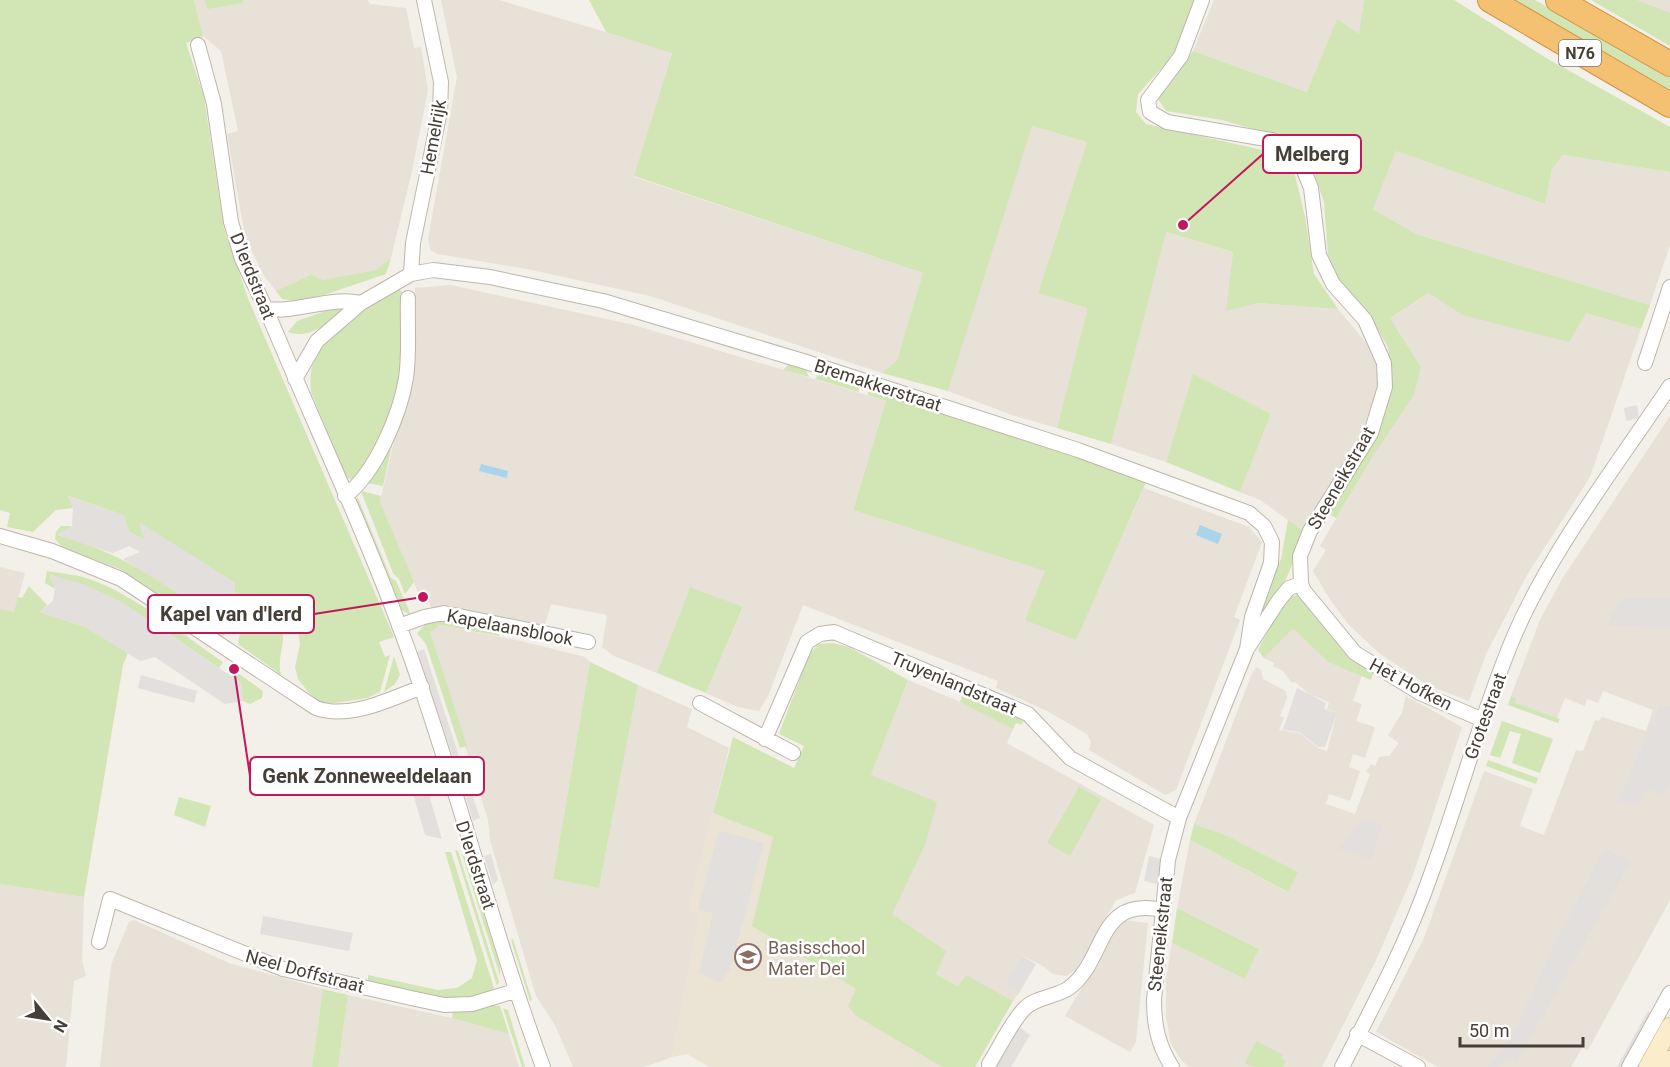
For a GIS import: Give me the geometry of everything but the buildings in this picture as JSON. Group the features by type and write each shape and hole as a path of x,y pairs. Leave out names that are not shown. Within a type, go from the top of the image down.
{"highway":[{"name":"N76","path":"1490,0 1670,105"},
{"name":"N76","path":"1558,0 1670,64"}],"main road":[{"path":"1648,1067 1670,1027"},
{"path":"1666,1067 1670,1060"}],"street":[{"name":"Hemelrijk","path":"411,274 413,243 440,111 441,82 424,0"},
{"name":"Steeneikstraat","path":"1172,1067 1162,1051 1154,1022 1168,860 1179,818 1248,649 1279,600 1289,588 1301,584 1300,556 1310,531 1371,433 1385,387 1384,363 1365,320 1333,284 1319,255 1311,188 1297,153 1272,140 1167,122 1150,112 1148,100 1181,56 1202,0"},
{"name":"D'Ierdstraat","path":"198,45 214,104 231,222 242,259 266,309 345,496 422,687 515,991 543,1067"},
{"name":"Bremakkerstraat","path":"295,379 317,341 361,303 411,274 432,270 490,277 603,300 1056,442 1164,479 1249,513 1264,526 1272,542 1271,564 1252,617 1248,649"},
{"path":"1645,363 1670,287"},
{"path":"345,496 362,483 393,419 406,378 408,298"},
{"path":"266,309 285,311 340,301 361,303"},
{"name":"Grotestraat","path":"1342,1067 1410,928 1430,877 1512,640 1542,581 1670,386"},
{"path":"0,536 52,551 121,579 285,688 326,712 348,712 422,687"},
{"name":"Het Hofken","path":"1301,584 1304,591 1355,653 1420,693 1483,720"},
{"name":"Kapelaansblook","path":"399,626 444,613 588,642"},
{"name":"Truyenlandstraat","path":"765,739 807,642 820,634 834,632 1028,714 1070,758 1179,818"},
{"path":"700,703 793,753"},
{"name":"Neel Doffstraat","path":"99,942 110,899 283,969 444,1005 472,1004 515,991"},
{"path":"989,1064 1024,1008 1068,988 1082,974 1111,921 1125,912 1147,908 1162,910"},
{"path":"1629,1067 1670,993"},
{"path":"1357,1035 1418,1067"}],"shaded area":[{"path":"194,0 367,0 370,4 406,8 414,48 421,47 428,90 391,258 376,270 322,280 312,274 276,291 262,273 246,238 241,213 227,134 238,131 221,51 203,36"},
{"path":"441,0 499,0 672,52 634,177 923,273 897,360 882,373 650,296 527,269 438,254 430,250 428,239 457,77"},
{"path":"1214,0 1364,0 1359,35 1337,20 1307,92 1193,51"},
{"path":"1637,0 1670,0 1670,13 1668,13"},
{"path":"1031,126 1087,142 1038,293 1089,307 1057,428 1012,415 948,391"},
{"path":"1396,151 1545,204 1552,169 1563,155 1670,172 1670,245 1650,305 1416,234 1373,209"},
{"path":"1165,232 1233,252 1227,310 1258,303 1338,309 1372,350 1381,373 1380,388 1367,423 1302,530 1260,500 1240,492 1271,414 1193,375 1166,462 1111,444"},
{"path":"450,285 634,325 886,401 853,510 1046,571 1075,640 1144,488 1249,527 1262,542 1234,617 1240,620 1176,790 1165,795 1089,750 1091,742 1087,734 1045,710 996,688 998,681 803,605 768,696 759,711 738,707 706,693 743,608 690,587 657,673 614,656 602,647 607,615 551,604 544,628 431,608 425,589 418,592 380,502 409,377 415,288"},
{"path":"1430,293 1462,315 1476,317 1586,313 1641,329 1590,477 1527,575 1486,654 1469,701 1427,685 1379,653 1349,625 1313,571 1326,550 1320,546 1372,456 1414,395 1421,367 1390,318"},
{"path":"1637,405 1639,418 1626,421 1624,408"},
{"path":"1670,416 1670,900 1588,1050 1582,1048 1571,1067 1438,1067 1376,1032 1424,938 1484,771 1533,789 1520,826 1544,835 1576,750 1583,751 1595,720 1599,721 1602,717 1646,731 1653,710 1603,691 1598,703 1587,699 1585,706 1565,698 1557,718 1514,703 1516,698 1511,696 1540,620 1562,579"},
{"path":"67,496 123,515 129,532 145,540 139,522 235,583 235,600 204,610 123,559 140,552 129,546 113,553 57,535 72,526 73,508"},
{"path":"0,567 25,573 14,613 0,609"},
{"path":"49,575 84,584 122,602 241,683 243,701 225,704 155,657 140,661 85,627 39,612 53,601 55,589"},
{"path":"1622,598 1670,598 1670,628 1607,625"},
{"path":"438,625 521,641 585,657 590,662 553,879 599,888 638,685 692,709 687,727 729,748 689,910 700,913 672,1057 644,1067 573,1067 556,1027 536,996 490,840 488,820 430,632"},
{"path":"1293,629 1328,662 1362,675 1353,701 1362,704 1356,721 1375,727 1365,758 1353,754 1349,767 1360,771 1350,801 1329,794 1326,804 1355,814 1370,774 1366,772 1371,764 1375,766 1379,757 1389,756 1399,743 1388,735 1402,713 1406,696 1462,727 1413,875 1377,958 1322,1067 1189,1067 1181,1060 1171,1044 1166,1017 1166,979 1172,943 1245,979 1259,949 1177,908 1190,840 1287,892 1297,872 1228,836 1194,824 1251,676 1256,667 1261,670 1263,679 1286,691 1287,698 1280,716 1284,718 1279,730 1299,733 1318,748 1327,751 1337,713 1327,709 1329,702 1309,694 1295,682 1292,683 1283,671 1264,658"},
{"path":"424,649 465,775 460,777 417,652"},
{"path":"141,675 197,691 194,703 138,688"},
{"path":"908,680 977,709 1013,729 1007,743 1154,825 1135,893 1116,900 1076,970 1066,976 1053,974 1023,956 1006,985 1019,993 1013,1001 966,976 958,986 936,974 945,951 891,914 925,845 871,775"},
{"path":"1297,688 1326,703 1324,709 1337,713 1325,747 1318,747 1299,732 1283,730"},
{"path":"1660,705 1670,707 1670,784 1664,796 1648,788 1638,806 1618,801"},
{"path":"409,780 426,785 442,839 425,835"},
{"path":"471,792 480,818 473,821 465,794"},
{"name":"Basisschool Mater Dei","path":"713,813 773,837 752,926 856,989 856,1016 942,1067 709,1067 687,1054 672,1057 700,913 689,910"},
{"path":"1363,818 1382,825 1371,859 1338,849"},
{"path":"719,831 764,843 730,969 721,983 699,973 713,913 698,909"},
{"path":"1605,848 1630,862 1517,1062 1507,1057 1500,1067 1487,1067 1498,1056 1519,1023 1554,944"},
{"path":"491,854 498,880 493,885 484,856"},
{"path":"1149,856 1162,859 1157,884 1144,881"},
{"path":"0,884 84,897 82,960 86,976 74,981 66,1067 0,1067"},
{"path":"263,916 353,933 349,951 260,934"},
{"path":"134,920 229,963 323,989 312,1067 100,1067 111,965 129,922"},
{"path":"1122,920 1148,923 1136,1042 1130,1052 1065,1016"},
{"path":"1022,956 1036,964 1019,993 1005,985"},
{"path":"348,995 452,1018 509,1034 519,1067 338,1067"},
{"path":"1648,1011 1653,1013 1624,1067 1617,1067"},
{"path":"1019,1027 1030,1035 1011,1067 995,1067"}],"green space":[{"path":"0,0 194,0 203,36 186,43 204,97 224,229 249,301 394,637 379,642 385,657 390,655 380,692 367,698 329,704 319,701 298,679 295,667 300,644 297,621 285,611 273,606 253,604 245,606 235,600 235,583 140,523 145,540 129,532 123,515 68,496 73,508 56,510 33,532 7,527 10,513 0,510"},
{"path":"205,0 243,0 243,3 207,9"},
{"path":"589,0 1197,0 1177,51 1138,94 1136,112 1146,124 1271,152 1288,163 1295,175 1305,217 1314,274 1338,309 1258,303 1226,311 1233,252 1166,232 1111,444 1057,428 1088,308 1038,293 1087,142 1032,126 948,391 882,373 897,360 923,273 634,176 672,53 606,32"},
{"path":"1364,0 1454,0 1548,59 1670,127 1670,172 1563,155 1552,169 1545,204 1396,151 1373,209 1416,234 1650,305 1641,329 1586,313 1569,342 1462,315 1429,293 1390,318 1421,367 1414,395 1373,456 1336,518 1327,513 1380,429 1392,386 1388,347 1371,318 1339,282 1328,254 1324,202 1309,158 1294,141 1222,120 1166,111 1158,99 1193,51 1307,92 1337,19 1359,34"},
{"path":"1510,0 1535,0 1670,78 1670,92"},
{"path":"1591,0 1637,0 1670,13 1670,46"},
{"path":"391,258 386,274 303,302 282,299 276,291 312,274 322,280 376,270"},
{"path":"398,289 404,293 402,378 389,420 365,472 354,481 346,477 311,392 314,360 321,347 340,327"},
{"path":"337,307 342,310 340,313 316,330 303,334 288,332 297,321"},
{"path":"789,364 806,370 809,377 783,370"},
{"path":"819,373 858,386 859,392 815,379"},
{"path":"1193,374 1271,414 1240,492 1166,462"},
{"path":"873,390 1147,480 1076,640 1025,620 1045,571 853,510 886,401 868,395 868,392"},
{"path":"396,427 383,486 367,483"},
{"path":"361,491 381,496 380,502 414,582 405,594 399,579 393,573"},
{"path":"357,496 391,578 396,581 411,615 402,610 357,504"},
{"path":"1288,520 1302,530 1299,544 1287,577 1261,619 1257,616 1281,559"},
{"path":"61,526 72,526 58,535 117,557 204,610 221,605 234,614 223,637 120,569 63,548 55,539 56,532"},
{"path":"47,571 79,576 115,590 153,613 223,662 219,668 118,602 74,582 50,575 55,589 45,583"},
{"path":"29,586 47,605 40,612 85,627 128,653 123,665 84,897 0,884 0,609 14,612 18,597 22,598"},
{"path":"690,587 743,607 706,693 657,673"},
{"path":"1298,595 1374,671 1371,680 1328,662 1293,629 1264,658 1258,650 1285,598"},
{"path":"261,617 273,621 280,626 283,632 280,657 281,675 238,644 244,626 251,620"},
{"path":"440,618 500,629 499,636 439,625 430,632 467,746 460,748 426,644 417,633 428,622"},
{"path":"833,643 849,647 908,680 871,775 937,802 925,845 892,914 946,951 936,974 958,986 966,975 1013,1001 975,1067 942,1067 856,1016 848,1006 856,989 752,926 773,837 713,813 733,737 794,768 804,746 779,734 808,657 818,644"},
{"path":"394,656 400,675 395,684 384,692"},
{"path":"590,662 638,685 599,888 553,879"},
{"path":"235,671 263,691 262,698 250,704 243,701 241,683 231,676"},
{"path":"963,694 1023,718 1024,721 1021,725 1016,723 1013,729 960,702"},
{"path":"1511,696 1516,698 1515,703 1560,719 1558,723 1508,705"},
{"path":"1502,721 1553,739 1540,773 1512,763 1521,734 1510,731 1500,758 1490,755"},
{"path":"1488,760 1538,778 1536,784 1486,766"},
{"path":"1079,787 1101,799 1070,856 1047,843"},
{"path":"179,797 211,806 205,827 174,815"},
{"path":"1194,824 1228,836 1298,872 1288,892 1190,840"},
{"path":"455,850 458,851 499,982 497,986"},
{"path":"445,852 451,852 494,988 481,995 450,998 414,993 368,981 368,975 438,990 457,988 472,978 477,960"},
{"path":"462,854 466,858 500,966 500,976"},
{"path":"1177,908 1259,949 1245,979 1172,943"},
{"path":"513,939 532,1000 530,1001 511,940"},
{"path":"323,989 348,995 338,1067 312,1067"},
{"path":"490,1005 500,1006 509,1034 452,1018 453,1011"},
{"path":"503,1008 508,1010 525,1067 522,1067"},
{"path":"1256,1041 1283,1055 1281,1058 1286,1061 1283,1067 1254,1067 1245,1063"}],"water":[{"path":"481,464 508,471 507,478 479,471"},
{"path":"1200,525 1222,534 1218,544 1196,535"}],"place":[{"name":"Melberg","path":"1183,225"},
{"name":"Kapel van d'Ierd","path":"423,597"},
{"name":"Genk Zonneweeldelaan","path":"234,669"},
{"name":"Basisschool Mater Dei","path":"748,957"}]}
